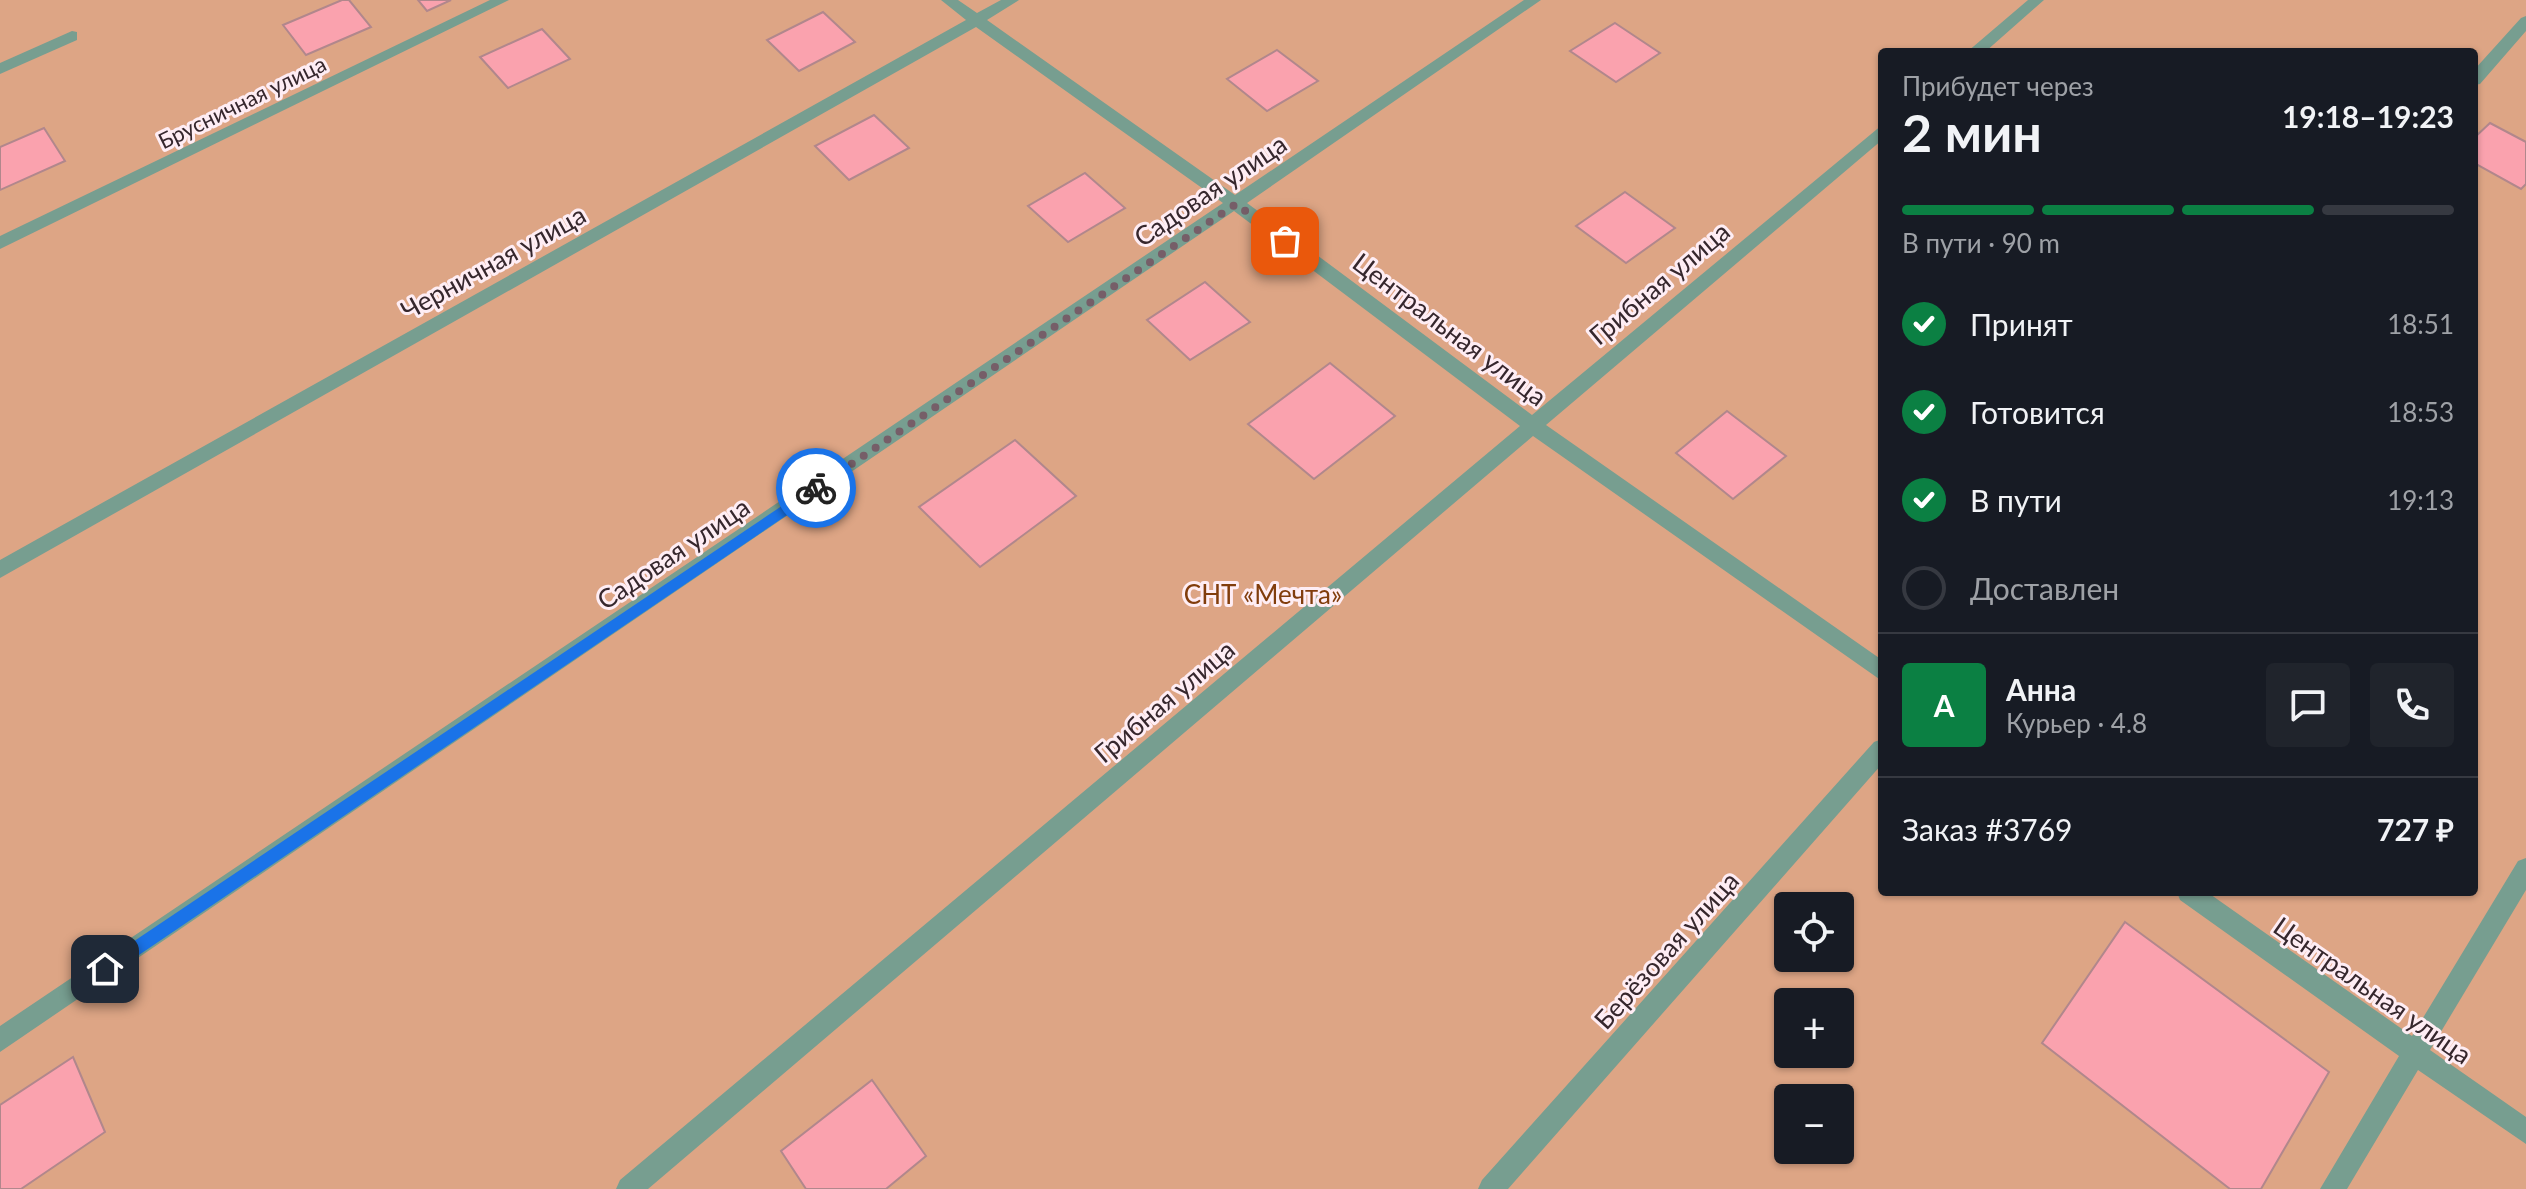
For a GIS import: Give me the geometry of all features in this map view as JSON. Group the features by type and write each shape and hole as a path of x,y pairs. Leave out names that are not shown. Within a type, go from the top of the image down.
{"street":[{"name":"Брусничная улица","path":"0,243 502,0"},
{"name":"Центральная улица","path":"948,0 1236,204 1533,426 1878,669"},
{"name":"Черничная улица","path":"0,570 1012,0"},
{"name":"Садовая улица","path":"0,1040 1534,0"},
{"path":"1980,48 2037,0"},
{"path":"2478,75 2526,21"},
{"path":"0,69 72,36"},
{"name":"Грибная улица","path":"629,1189 1878,134"},
{"name":"Берёзовая улица","path":"1491,1189 1878,754"},
{"path":"2333,1189 2526,869"},
{"name":"Центральная улица","path":"2194,896 2526,1132"}],"green space":[{"name":"СНТ «Мечта»","path":"0,0 2526,0 2526,1189 0,1189"}],"building":[{"path":"342,0 349,0 371,27 306,55 283,25"},
{"path":"418,0 451,0 427,11"},
{"path":"823,12 855,42 799,71 767,40"},
{"path":"1615,23 1660,53 1616,82 1570,51"},
{"path":"542,29 570,59 508,88 480,57"},
{"path":"1277,50 1318,81 1267,111 1227,79"},
{"path":"874,115 909,148 849,180 815,146"},
{"path":"2490,123 2526,142 2526,184 2521,189 2478,165 2478,134"},
{"path":"44,128 65,161 0,190 0,147"},
{"path":"1085,173 1125,208 1068,242 1028,206"},
{"path":"1625,192 1675,228 1626,263 1576,226"},
{"path":"1205,282 1250,322 1190,360 1147,320"},
{"path":"1330,363 1395,416 1314,479 1248,424"},
{"path":"1727,411 1786,456 1733,499 1676,453"},
{"path":"1015,440 1076,496 980,567 919,507"},
{"path":"2125,922 2329,1072 2261,1189 2230,1189 2042,1043"},
{"path":"73,1057 105,1132 21,1189 0,1189 0,1105"},
{"path":"872,1080 926,1156 886,1189 806,1189 781,1151"}],"way so far":[{"path":"816,488 1236,204 1285,241"}],"route":[{"path":"105,969 816,488"}]}
